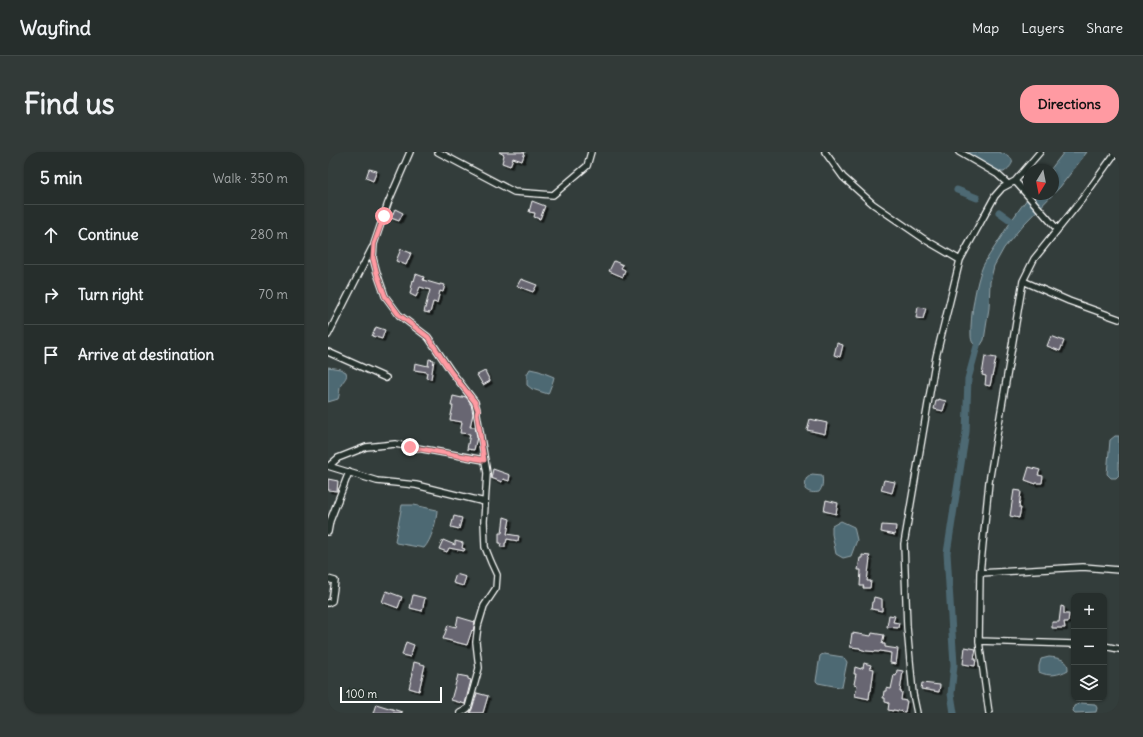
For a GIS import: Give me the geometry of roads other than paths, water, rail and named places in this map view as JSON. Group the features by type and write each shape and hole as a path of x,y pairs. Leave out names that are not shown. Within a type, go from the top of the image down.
{"street":[{"path":"328,335 374,244 388,203 410,152"},
{"path":"438,152 514,192 553,195 588,166 592,152"},
{"path":"825,152 843,178 873,204 924,239 960,260"},
{"path":"959,152 997,174 1008,184"},
{"path":"917,713 913,694 907,627 904,544 936,357 960,260 995,196 1002,188 1015,181 1040,152"},
{"path":"989,713 979,641 980,573 990,482 1023,281 1034,258 1083,198 1116,152"},
{"path":"1015,181 1057,229"},
{"path":"374,244 373,258 385,296 399,315 428,337 451,372 475,402 478,410 477,414 487,473 484,521 485,547 497,575 496,588 484,606 476,642 479,668 468,708 460,713"},
{"path":"1023,281 1069,301 1119,319"},
{"path":"328,352 386,378"},
{"path":"329,466 338,458 366,447 395,444 484,460"},
{"path":"329,466 377,481 416,485 485,502"},
{"path":"328,532 330,521 349,472"},
{"path":"980,573 1083,567 1119,570"},
{"path":"328,579 335,581 332,600 328,603"},
{"path":"979,641 1071,644"},
{"path":"1107,647 1119,649"}],"water":[{"path":"969,152 999,152 1011,158 1012,162 1010,167 1004,172 998,172 968,154"},
{"path":"1064,152 1087,152 1059,188 1059,164 1055,164"},
{"path":"1026,200 1047,200 1023,225 1004,248 994,266 990,282 989,308 984,340 981,345 976,345 971,339 971,319 980,273 988,257"},
{"path":"328,367 340,369 346,372 346,376 340,387 338,399 328,402"},
{"path":"530,369 554,377 548,394 532,389 527,385 527,374"},
{"path":"1115,436 1119,436 1119,475 1116,478 1111,478 1107,474 1110,440"},
{"path":"812,474 822,475 823,480 819,492 815,493 805,489 806,479"},
{"path":"402,505 414,505 437,510 433,530 427,545 424,548 396,543 395,541"},
{"path":"841,521 854,527 857,540 851,556 843,558 836,554 832,534 832,526"},
{"path":"824,654 843,657 847,662 842,687 818,683 816,681 820,656"},
{"path":"1049,657 1065,661 1068,666 1068,670 1054,675 1039,672 1041,659"},
{"path":"1081,703 1095,704 1097,708 1096,712 1075,713 1073,711 1074,706"}],"waterway":[{"path":"957,190 977,198"},
{"path":"999,212 1017,225"},
{"path":"954,713 951,694 954,665 947,553 966,432 968,379 978,338"}]}
